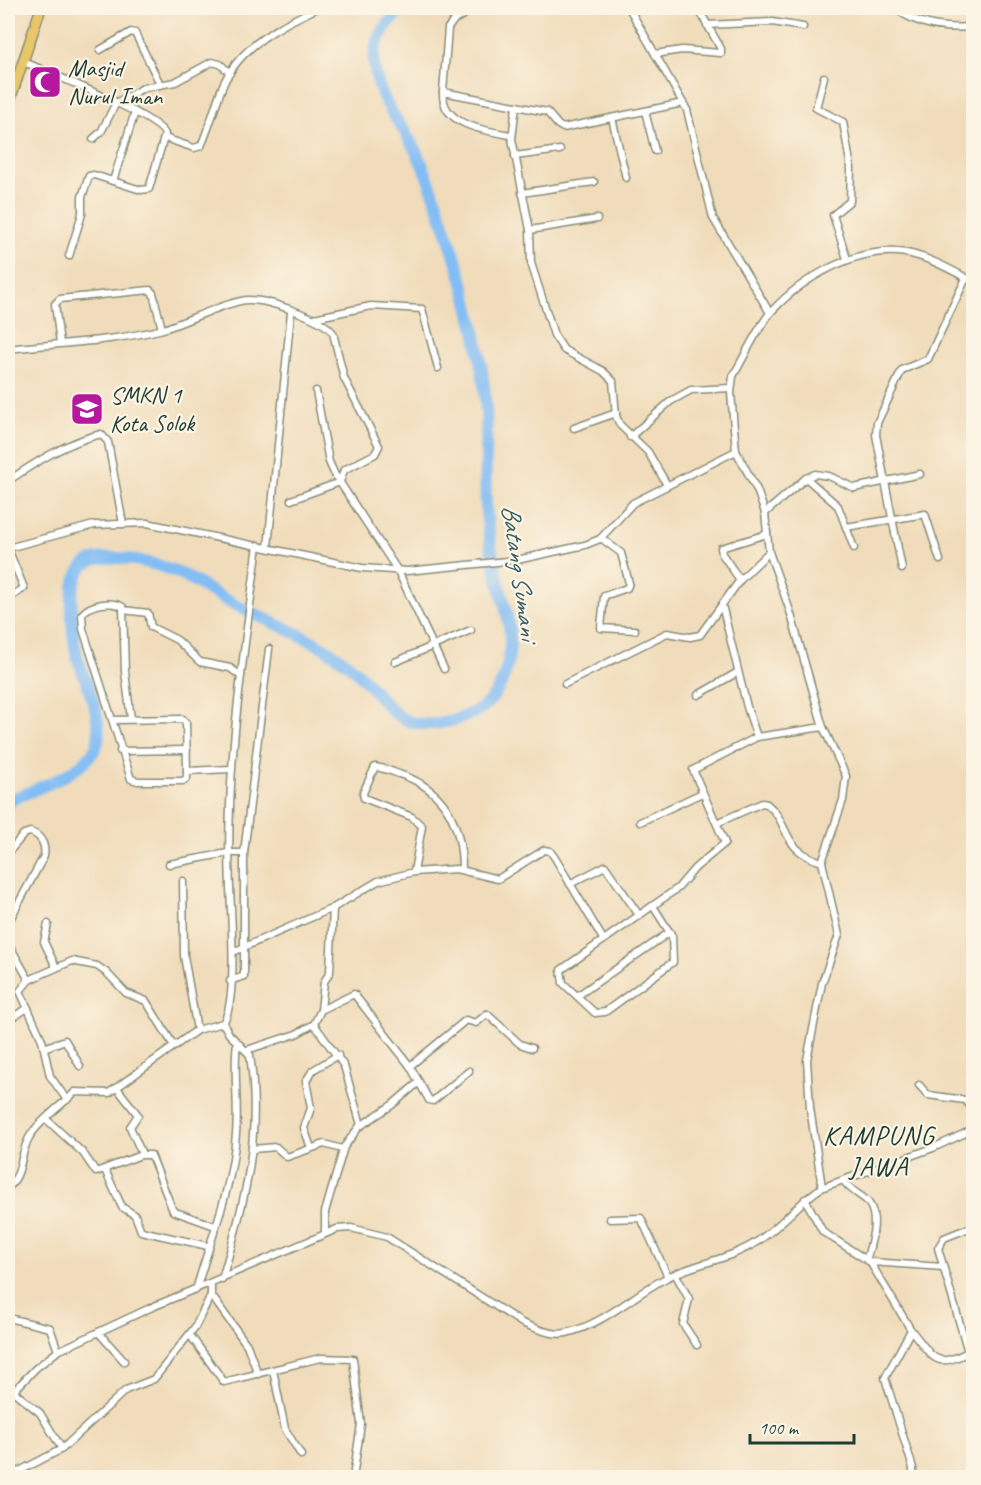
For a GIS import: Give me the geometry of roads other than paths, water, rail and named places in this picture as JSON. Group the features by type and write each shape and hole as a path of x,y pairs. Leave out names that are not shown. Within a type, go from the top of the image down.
{"highway":[{"path":"8,106 40,8"}],"street":[{"path":"165,138 194,148 201,146 230,73 263,38 280,26 318,8"},
{"path":"476,8 454,20 448,28 443,92 446,106 472,129 511,135"},
{"path":"629,8 683,103 713,218 770,313"},
{"path":"655,54 682,50 720,54 721,48 698,8"},
{"path":"894,8 926,26 974,27"},
{"path":"707,25 772,22 803,27"},
{"path":"100,50 131,32 135,33 160,84"},
{"path":"24,62 135,112 160,126 165,138 149,189 141,190 88,176 82,197 82,214 69,256"},
{"path":"93,139 100,132 116,103 143,88 175,82 212,62 220,63 230,73"},
{"path":"824,77 816,108 843,122 851,168 850,201 832,215 847,259"},
{"path":"443,92 550,113 558,125 563,128 683,103"},
{"path":"516,106 511,135 530,230 533,274 554,334 564,350 603,371 613,381 616,412 622,429 648,452 667,485"},
{"path":"645,111 655,151"},
{"path":"113,181 135,112"},
{"path":"612,118 626,178"},
{"path":"515,156 561,150"},
{"path":"522,193 594,182"},
{"path":"530,230 597,219"},
{"path":"822,1188 812,1128 807,1060 822,983 839,931 822,862 843,800 846,782 843,766 822,727 789,607 769,552 765,513 751,476 736,451 731,388 734,376 770,313 805,282 847,259 904,253 920,257 974,282"},
{"path":"902,569 876,435 877,423 902,370 928,359 966,278"},
{"path":"60,343 55,304 60,299 150,290 153,293 162,329"},
{"path":"8,349 120,337 162,329 248,299 262,301 314,318 330,327 347,384 379,443 375,454 344,470 340,482"},
{"path":"314,318 371,306 422,309 438,368"},
{"path":"268,547 291,312"},
{"path":"630,437 671,400 691,390 731,388"},
{"path":"316,391 330,462 340,482 398,571 444,669"},
{"path":"574,428 616,412"},
{"path":"8,481 35,463 83,438 104,435 108,442 123,524"},
{"path":"8,599 24,588 8,548 72,530 123,524 147,523 177,527 362,568 398,571 517,560 585,545 601,538 633,503 736,451"},
{"path":"765,513 806,478 823,474 854,488 920,474"},
{"path":"806,478 838,506 854,548"},
{"path":"291,500 340,482"},
{"path":"846,527 925,514 940,560"},
{"path":"740,580 722,555 721,548 767,534"},
{"path":"601,538 621,553 629,583 627,588 604,596 601,628 635,630"},
{"path":"223,1023 228,1011 233,952 228,853 231,770 258,545"},
{"path":"565,684 668,633 690,637 700,635 740,580 769,552"},
{"path":"113,720 183,719 186,723 187,778 183,781 135,781 130,777 81,618 87,609 113,603 120,604 123,610 125,672 131,719"},
{"path":"722,605 757,737"},
{"path":"123,610 148,613 151,627 177,640 196,660 230,668 241,676"},
{"path":"395,662 471,630"},
{"path":"230,981 240,980 244,976 244,854 269,649"},
{"path":"698,695 738,672"},
{"path":"653,906 670,932 674,958 671,964 605,1012 595,1013 562,983 561,970 678,888 695,868 725,843 693,770 757,737 822,727"},
{"path":"120,750 187,750"},
{"path":"414,872 422,826 412,817 364,798 363,793 375,767 425,784 440,798 459,837 462,870"},
{"path":"188,771 231,770"},
{"path":"640,822 702,793"},
{"path":"717,824 762,803 767,804 788,839 801,854 822,862"},
{"path":"8,853 24,834 30,832 40,838 44,849 44,856 8,923"},
{"path":"233,952 333,908 378,881 414,872 462,870 498,879 540,852 547,850 555,858 603,939"},
{"path":"169,864 228,853 244,854"},
{"path":"570,884 605,866 639,915"},
{"path":"183,881 184,956 197,1030"},
{"path":"247,1050 296,1034 314,1024 321,1010 324,982 330,972 333,908"},
{"path":"48,924 44,942 56,967"},
{"path":"577,996 670,932"},
{"path":"8,943 29,980"},
{"path":"67,1100 50,1076 44,1048 20,991 29,980 72,961 101,968 126,993 149,1005 174,1046"},
{"path":"321,1010 349,995 356,995 410,1066 429,1100 434,1101 469,1071"},
{"path":"8,1020 28,1008"},
{"path":"410,1066 466,1020 476,1023 489,1014 520,1044 532,1048"},
{"path":"8,1188 16,1180 31,1134 67,1100 81,1090 109,1094 197,1030 223,1023"},
{"path":"222,1279 246,1196 253,1149 251,1067 247,1050 237,1042 223,1023"},
{"path":"314,1024 338,1055 346,1071 362,1125"},
{"path":"44,1048 65,1040 80,1066"},
{"path":"196,1290 231,1177 236,1134 234,1061 237,1042"},
{"path":"311,1148 304,1128 311,1108 306,1081 313,1070 338,1055"},
{"path":"325,1232 325,1212 342,1149 362,1125 389,1108 418,1082"},
{"path":"919,1085 928,1095 966,1100 974,1112"},
{"path":"117,1088 137,1114 130,1127 142,1154"},
{"path":"46,1119 83,1153 94,1171 105,1170 142,1154 152,1156 173,1211 215,1226"},
{"path":"8,1397 36,1368 58,1351 325,1232 351,1227 387,1238 522,1323 543,1331 563,1334 585,1328 668,1277 750,1246 773,1230 805,1199 822,1188 933,1148 974,1129"},
{"path":"253,1149 276,1147 288,1157 326,1144 342,1149"},
{"path":"105,1170 122,1207 135,1215 141,1231 208,1246"},
{"path":"843,1180 854,1194 868,1202 870,1207 874,1228 868,1260"},
{"path":"805,1199 823,1232 868,1260 911,1330 932,1356 940,1361 948,1362 971,1350 938,1248 948,1236 974,1226"},
{"path":"610,1219 641,1218 668,1277"},
{"path":"868,1260 943,1267"},
{"path":"676,1275 688,1297 683,1324 697,1345"},
{"path":"8,1477 62,1449 126,1390 154,1379 190,1335 211,1295 211,1283"},
{"path":"211,1295 247,1345 258,1374"},
{"path":"8,1318 50,1328 58,1351"},
{"path":"911,1330 885,1378 914,1468 914,1478"},
{"path":"98,1332 124,1361"},
{"path":"190,1335 207,1354 223,1381 328,1358 351,1358 356,1364 361,1424 353,1478"},
{"path":"273,1370 285,1429 301,1455"},
{"path":"13,1391 40,1413 62,1449"}],"waterway":[{"name":"Batang Sumani","path":"8,805 13,799 46,785 80,766 95,749 99,728 97,716 77,656 72,612 76,579 83,567 94,560 116,558 141,561 186,576 241,608 325,648 355,670 395,713 411,722 431,724 452,721 480,709 498,689 508,662 510,635 487,520 486,408 477,339 459,270 430,185 412,144 388,107 376,77 374,64 376,47 382,32 404,8"}],"place":[{"name":"Masjid Nurul Iman","path":"45,82"},
{"name":"SMKN 1 Kota Solok","path":"87,409"}],"district":[{"name":"KAMPUNG JAWA","path":"879,1150"}]}
